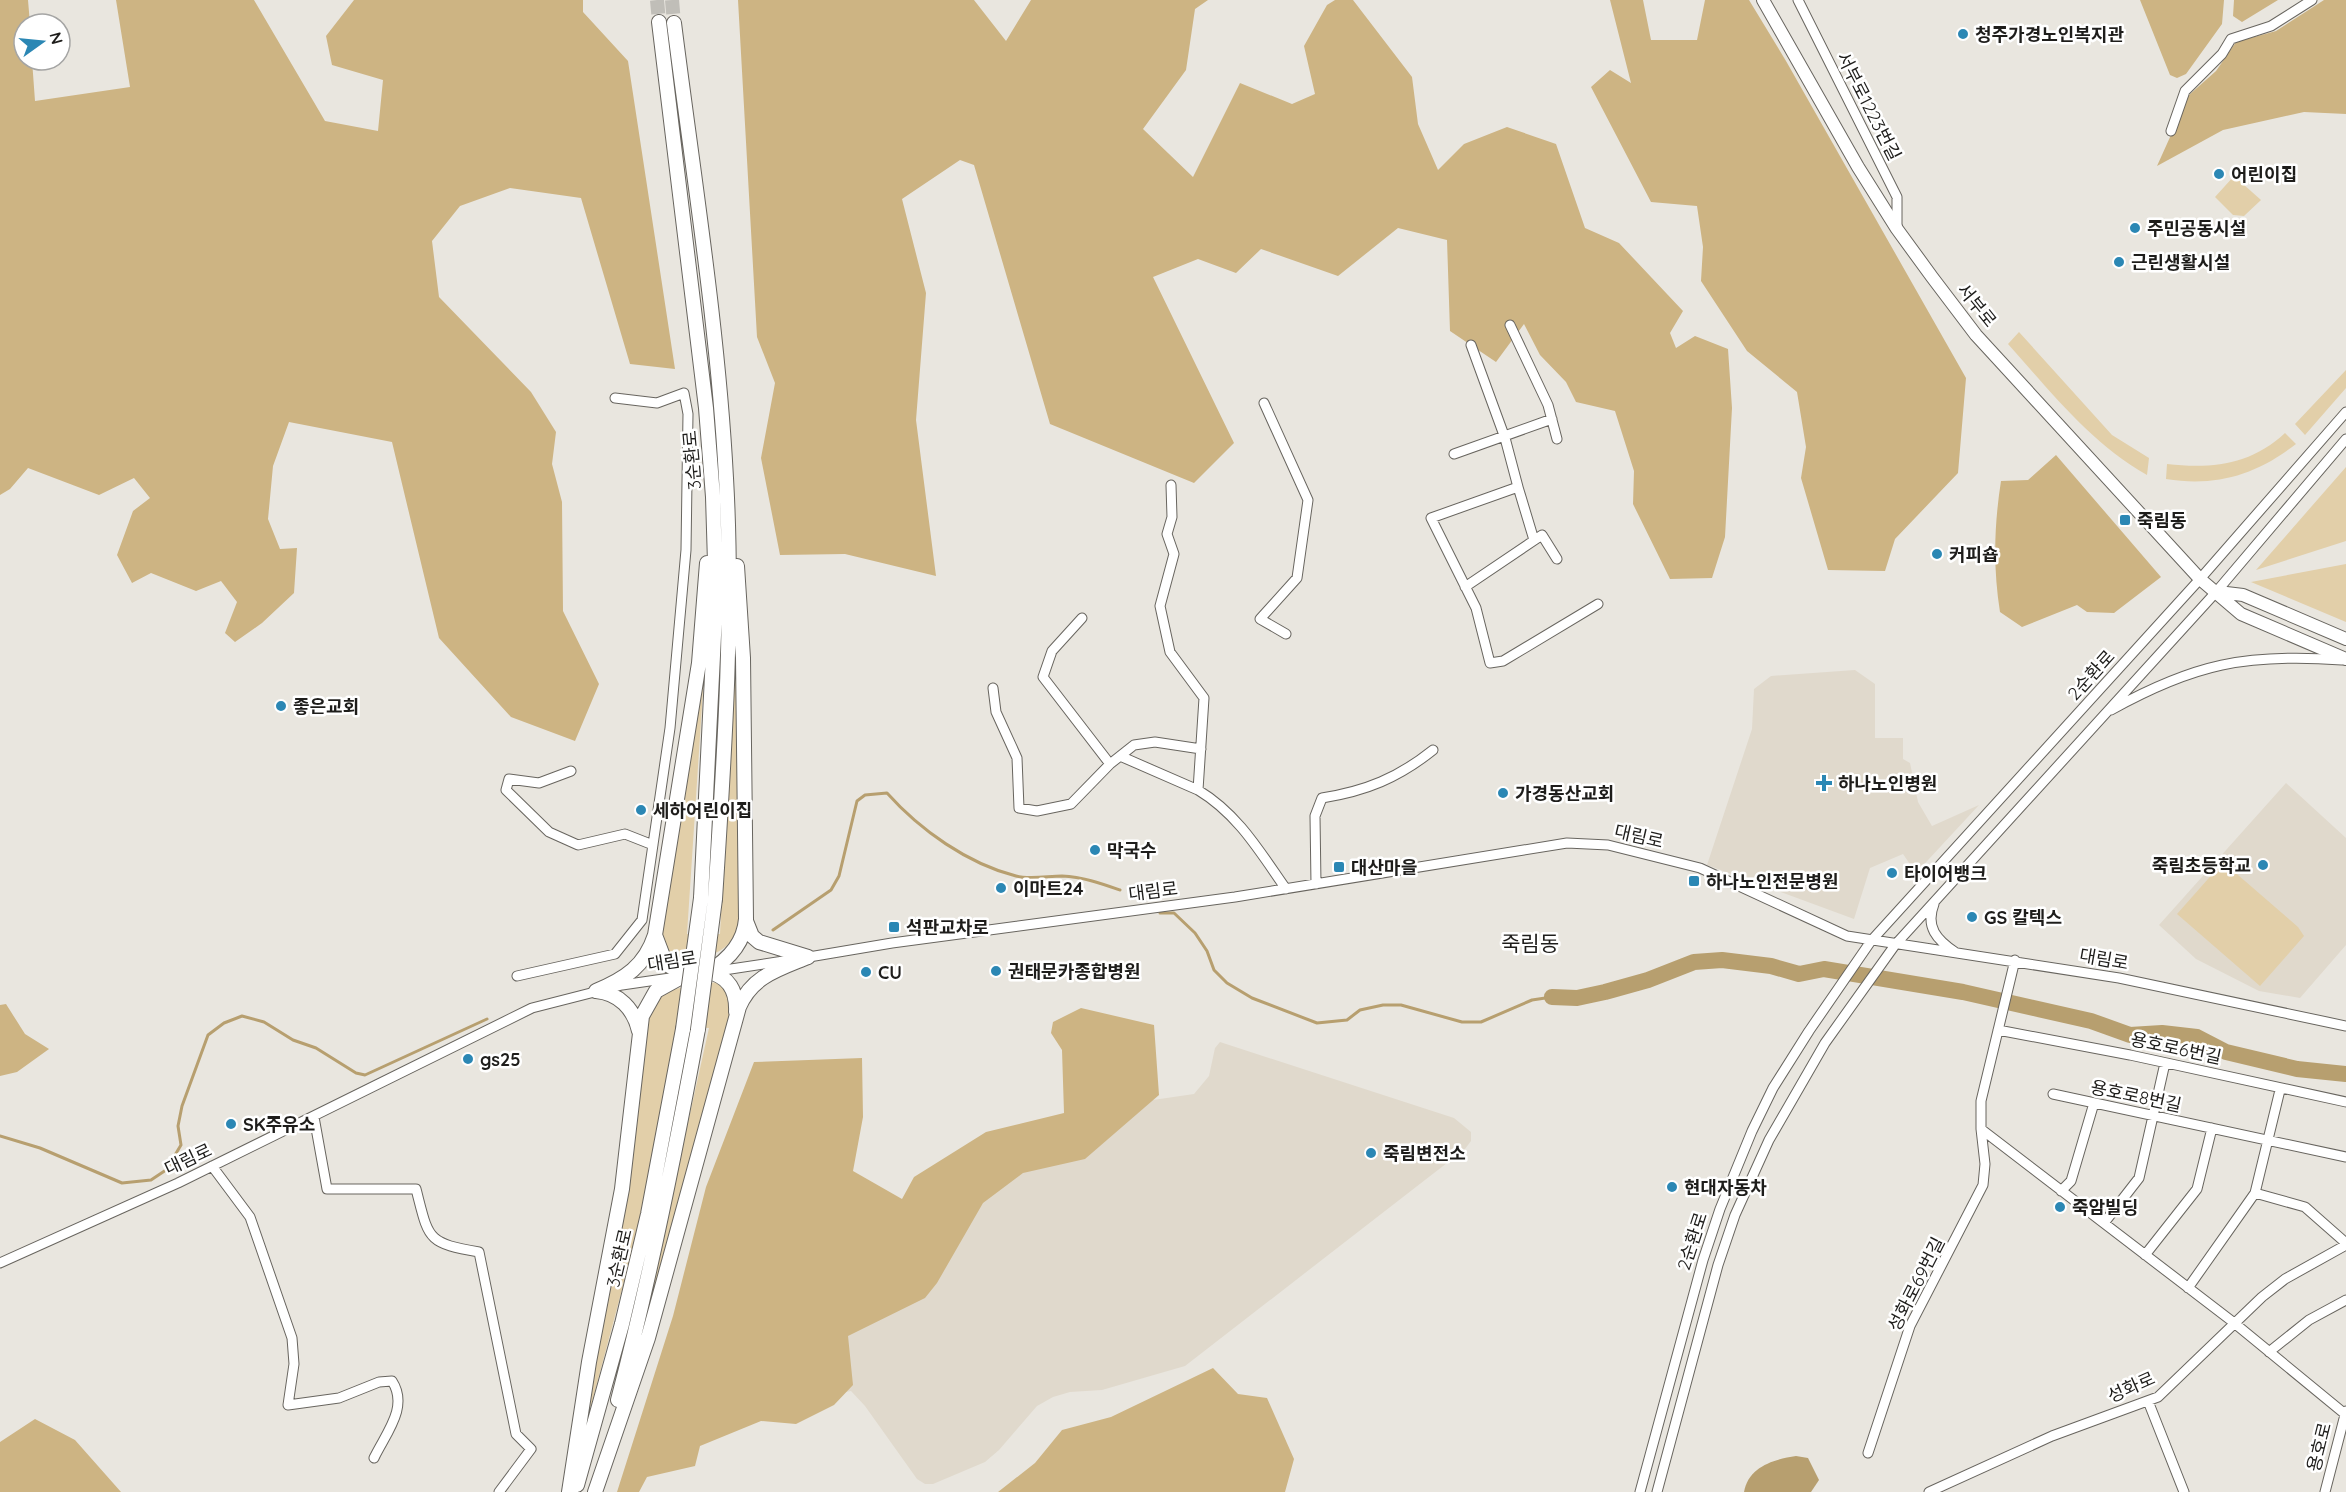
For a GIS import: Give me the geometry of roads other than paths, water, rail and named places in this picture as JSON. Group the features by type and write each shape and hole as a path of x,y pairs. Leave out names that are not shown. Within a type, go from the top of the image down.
{"highway":[{"name":"3순환로","path":"576,1492 622,1324 640,1247 666,1129 708,898 716,595 709,444 659,22"},
{"name":"3순환로","path":"593,1492 639,1320 671,1176 698,1029 724,735 729,570 726,476 674,23"},
{"path":"708,972 726,959 736,948 746,919 741,627 720,415"},
{"path":"596,992 635,971 645,958 655,935 702,634 707,564 709,444"},
{"path":"746,919 750,933 759,942 808,957"},
{"path":"655,935 666,964 685,975"},
{"path":"593,1492 648,1338 735,1018 743,996 757,980 808,957"},
{"path":"708,972 721,976 731,985 735,1000 735,1018"},
{"path":"569,1492 589,1362 622,1189 642,1017 652,996 667,983 685,975"},
{"path":"596,992 615,996 626,1005 634,1016 639,1034"}],"main road":[{"name":"서부로","path":"1763,0 1897,229 1976,334 2200,579 2217,591 2241,614 2346,660"},
{"name":"서부로","path":"2217,591 2243,595 2346,639"}],"street":[{"name":"서부로1223번길","path":"1798,0 1897,197 1897,229"},
{"path":"2171,131 2185,91 2222,54 2231,39 2271,26 2312,0"},
{"path":"1510,325 1548,405 1557,439"},
{"path":"1471,345 1505,438 1534,540"},
{"path":"517,976 615,954 642,920 670,728 686,550 688,414 684,393 657,403 615,398"},
{"path":"1264,402 1308,500 1297,578 1260,619 1286,634"},
{"name":"2순환로","path":"1641,1492 1703,1260 1735,1170 1773,1088 1809,1031 1871,941 2200,579 2346,412"},
{"path":"1454,454 1505,438 1552,419"},
{"name":"2순환로","path":"1657,1492 1715,1276 1735,1215 1791,1100 1825,1043 1895,945 2217,591 2346,439"},
{"path":"1171,485 1172,517 1167,534 1174,554 1160,606 1170,651 1204,698 1198,790"},
{"path":"1518,488 1431,518 1476,608 1490,663 1503,661 1598,604"},
{"path":"1466,587 1542,535 1557,559"},
{"path":"1082,618 1052,651 1043,677 1110,764"},
{"path":"2103,714 2159,684 2210,666 2264,659 2346,660"},
{"path":"993,688 996,712 1017,758 1018,808 1037,811 1071,804 1110,764 1134,745 1155,742 1201,749"},
{"path":"1316,884 1315,816 1322,798 1355,793 1408,771 1433,750"},
{"path":"1120,756 1198,790 1219,803 1237,820 1286,889"},
{"path":"571,771 539,783 509,779 506,790 549,831 578,845 625,834 653,845"},
{"name":"대림로","path":"0,1263 212,1166 532,1008 596,992 685,975 892,943 1286,889 1519,849 1567,843 1608,845 1700,868 1842,934 1871,941 2014,960 2119,978 2346,1026"},
{"path":"1936,900 1930,918 1932,928 1940,941 1957,953"},
{"name":"성화로69번길","path":"1868,1453 1910,1326 1983,1185 1985,1164 1981,1130 1981,1101 2014,960"},
{"name":"용호로6번길","path":"1998,1030 2165,1062 2346,1102"},
{"path":"2104,1223 2139,1179 2165,1062"},
{"path":"2188,1288 2255,1192 2280,1090"},
{"name":"용호로8번길","path":"2053,1094 2154,1118 2268,1139 2346,1157"},
{"path":"2061,1191 2071,1181 2094,1103"},
{"path":"314,1117 327,1189 416,1189 427,1231 445,1247 479,1252 516,1434 531,1449 499,1492"},
{"path":"2145,1255 2197,1189 2212,1128"},
{"path":"1981,1130 2233,1322 2345,1413"},
{"path":"212,1166 250,1217 292,1338 294,1364 288,1405 339,1398 386,1381 392,1381 399,1391 400,1405 374,1458"},
{"path":"2255,1192 2306,1208 2346,1244"},
{"name":"성화로","path":"1929,1492 2052,1436 2158,1397 2181,1377 2233,1322 2285,1280 2346,1244"},
{"path":"2269,1352 2309,1320 2346,1300"},
{"path":"2148,1401 2184,1492"},
{"name":"용호로","path":"2325,1492 2345,1413"}],"waterway":[{"path":"773,930 831,890 839,876 857,801 865,795 887,793 914,820 946,844 998,871 1027,878 1062,876 1077,878 1120,890"},
{"path":"1160,913 1174,913 1195,933 1207,951 1214,970 1227,983 1252,998 1317,1023 1347,1020 1360,1010 1383,1005 1401,1005 1462,1022 1481,1022 1532,1000 1552,997"},
{"path":"1552,997 1577,998 1605,992 1648,980 1694,962 1722,960 1771,966 1799,974 1824,969 1963,992 2091,1021 2130,1035 2162,1033 2197,1037 2226,1052 2297,1069 2346,1074"},
{"path":"0,1136 40,1148 122,1183 151,1180 166,1170 181,1145 178,1126 182,1106 208,1035 224,1023 242,1016 264,1022 293,1040 316,1048 356,1073 365,1075 487,1019"}],"tunnel":[{"path":"657,0 659,22"},
{"path":"672,0 674,23"}],"place":[{"name":"청주가경노인복지관","path":"1963,34"},
{"name":"어린이집","path":"2219,174"},
{"name":"주민공동시설","path":"2135,228"},
{"name":"근린생활시설","path":"2119,262"},
{"name":"죽림동","path":"2125,520"},
{"name":"커피숍","path":"1937,554"},
{"name":"좋은교회","path":"281,706"},
{"name":"하나노인병원","path":"1824,783"},
{"name":"가경동산교회","path":"1503,793"},
{"name":"세하어린이집","path":"641,810"},
{"name":"막국수","path":"1095,850"},
{"name":"죽림초등학교","path":"2263,865"},
{"name":"대산마을","path":"1339,867"},
{"name":"타이어뱅크","path":"1892,873"},
{"name":"하나노인전문병원","path":"1694,881"},
{"name":"이마트24","path":"1001,888"},
{"name":"GS 칼텍스","path":"1972,917"},
{"name":"석판교차로","path":"894,927"},
{"name":"권태문카종합병원","path":"996,971"},
{"name":"CU","path":"866,972"},
{"name":"gs25","path":"468,1059"},
{"name":"SK주유소","path":"231,1124"},
{"name":"죽림변전소","path":"1371,1153"},
{"name":"현대자동차","path":"1672,1187"},
{"name":"죽암빌딩","path":"2060,1207"}],"district":[{"name":"죽림동","path":"1530,943"}]}
